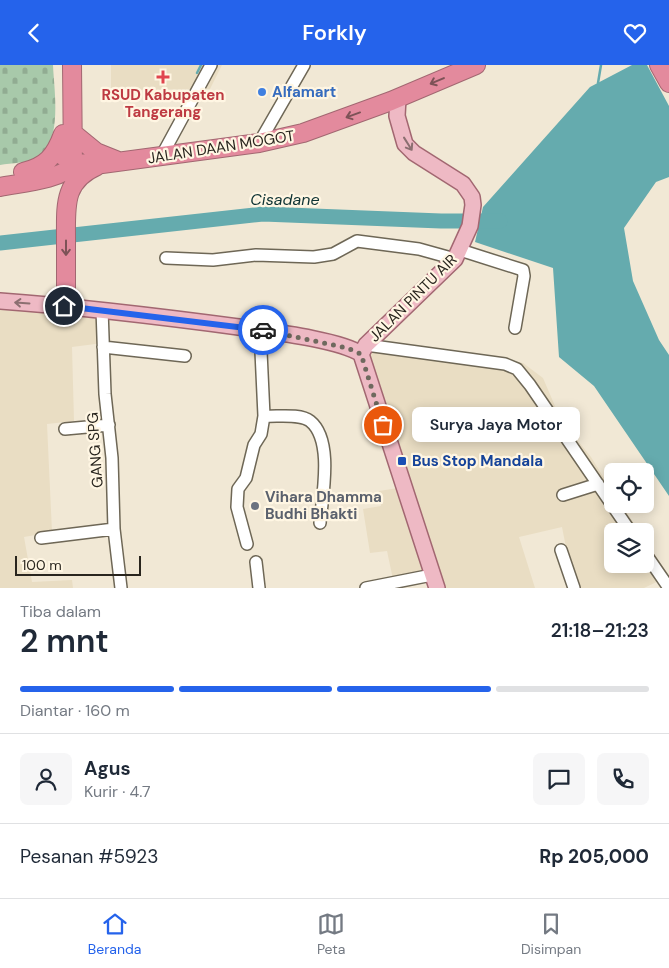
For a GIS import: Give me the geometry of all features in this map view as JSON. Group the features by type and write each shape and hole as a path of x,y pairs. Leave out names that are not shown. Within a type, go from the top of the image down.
{"highway":[{"path":"0,177 46,165 69,134 62,65"},
{"path":"66,164 72,65"},
{"name":"JALAN DAAN MOGOT","path":"0,187 40,179 66,164 102,164 161,157 260,143 303,133 398,98 476,65"},
{"path":"659,65 669,83"},
{"path":"69,134 96,152 122,162"},
{"path":"49,305 65,297 66,206 74,183 80,176 102,164"},
{"path":"40,179 56,187 66,206"}],"main road":[{"name":"JALAN PINTU AIR","path":"358,349 459,251 470,226 473,205 472,197 464,184 414,153 405,144 397,116 398,98"},
{"path":"0,301 102,309 260,330 358,349 435,581"}],"street":[{"path":"161,157 211,65"},
{"path":"260,143 304,65"},
{"path":"166,258 213,260 256,255 314,257 333,254 357,241 419,249 459,251 523,270 524,276 515,328"},
{"name":"GANG SPG","path":"102,309 114,529 121,588"},
{"path":"247,544 237,507 238,489 246,478 254,445 261,434 264,416 260,330"},
{"path":"103,347 185,356"},
{"path":"358,349 504,364 517,369 625,523"},
{"path":"264,416 300,417 310,421 318,433 326,456 320,523"},
{"path":"65,429 109,425"},
{"path":"563,495 598,484"},
{"path":"41,538 114,529"},
{"path":"560,550 574,588"},
{"path":"256,562 259,588"},
{"path":"654,566 669,588"},
{"path":"366,588 435,581"}],"shaded area":[{"name":"RSUD Kabupaten Tangerang","path":"111,65 222,65 210,89 111,90"},
{"path":"0,306 101,317 103,343 72,347 74,421 47,424 52,532 24,537 32,582 72,580 73,588 0,588"},
{"path":"371,341 523,363 543,378 561,420 591,457 604,478 604,513 627,513 634,523 604,523 604,573 654,573 654,554 669,576 644,588 574,588 562,527 519,537 535,588 431,588 428,581 394,584 387,551 370,553 363,509 381,506 379,491 398,488 353,351"}],"green space":[{"path":"0,65 53,65 54,128 46,150 30,161 0,165"}],"water":[{"path":"632,65 647,65 669,106 669,177 656,182 624,228 633,281 659,340 669,355 669,496 654,474 654,463 646,463 594,386 559,357 553,268 475,242 483,207 590,87"}],"waterway":[{"path":"197,73 201,65"},
{"path":"598,83 601,65"},
{"name":"Cisadane","path":"0,243 263,214 441,221 500,221"}],"way so far":[{"path":"263,330 347,348 361,354 383,425"}],"place":[{"name":"RSUD Kabupaten Tangerang","path":"163,77"},
{"name":"Alfamart","path":"262,92"},
{"name":"Surya Jaya Motor","path":"383,425"},
{"name":"Bus Stop Mandala","path":"402,461"},
{"name":"Vihara Dhamma Budhi Bhakti","path":"255,506"}],"route":[{"path":"64,306 263,330"}]}
